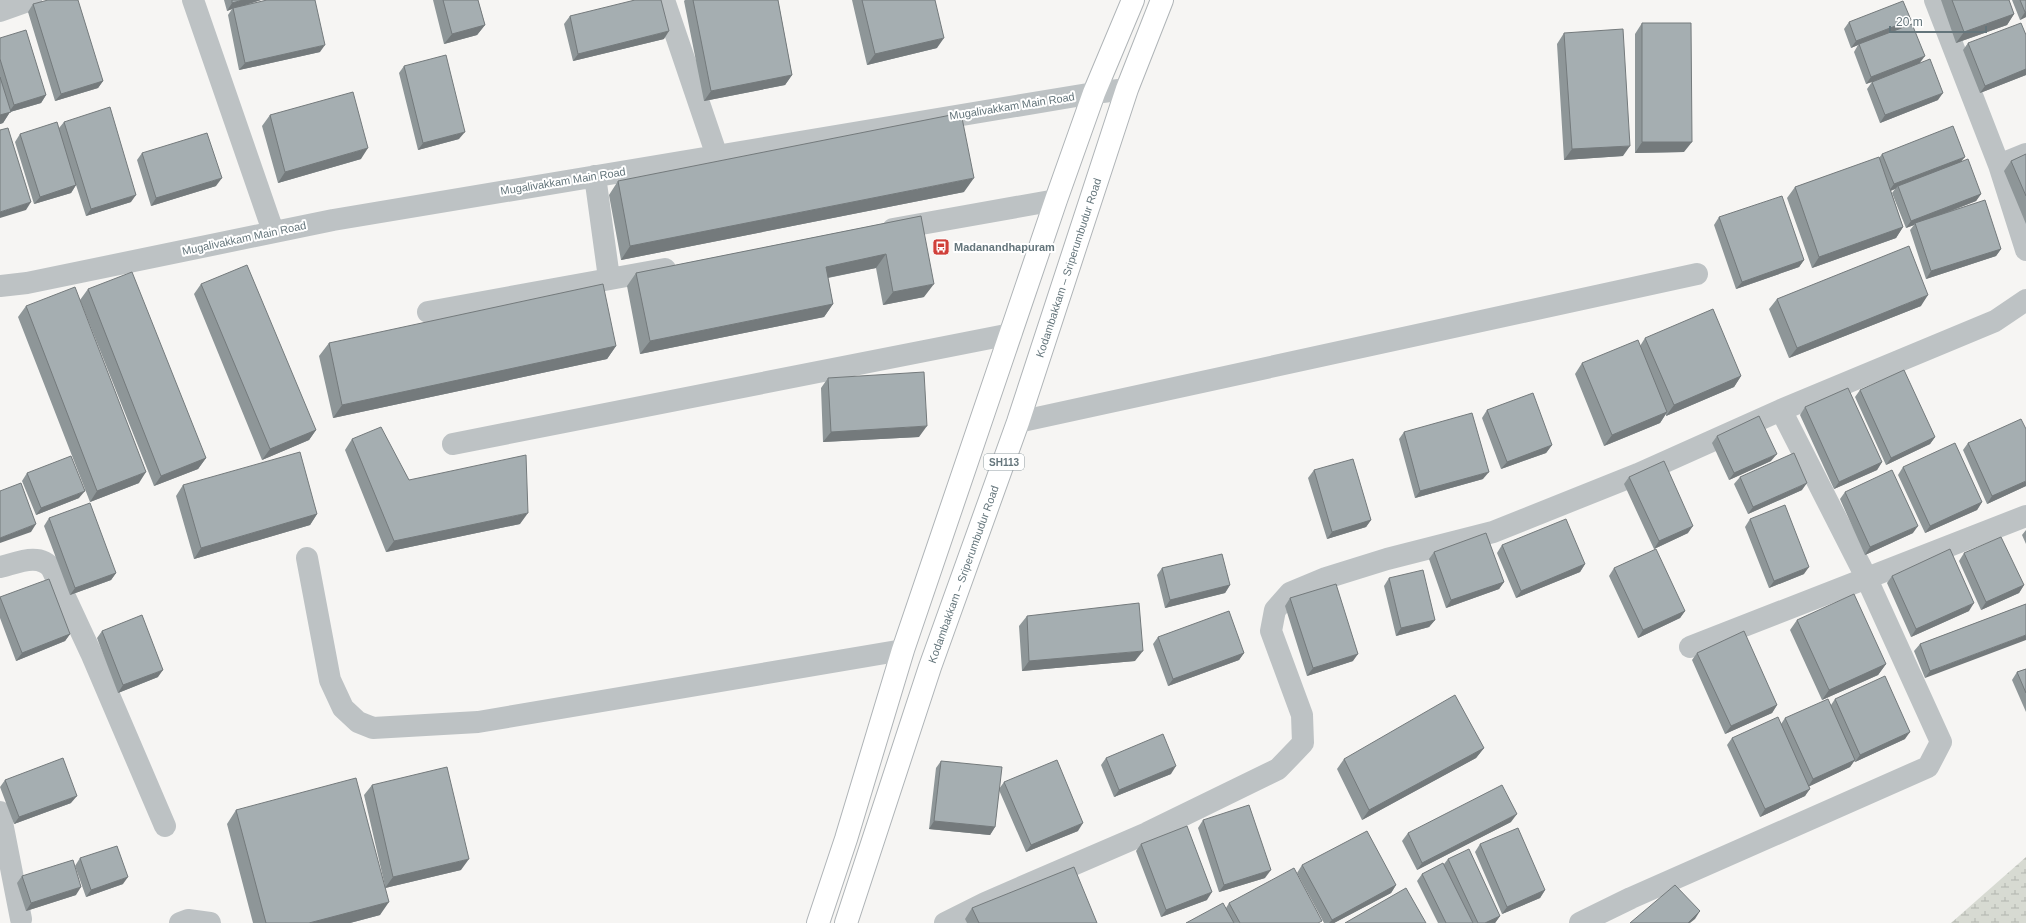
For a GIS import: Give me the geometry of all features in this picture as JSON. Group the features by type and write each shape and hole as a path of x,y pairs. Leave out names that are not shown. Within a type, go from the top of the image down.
{"main road":[{"name":"SH113","path":"818,923 846,839 903,650 1056,200 1094,93 1133,0"},
{"name":"Kodambakkam – Sriperumbudur Road","path":"846,923 930,666 1018,422 1127,89 1162,0"}],"street":[{"path":"0,11 31,0"},
{"path":"192,0 273,232"},
{"path":"664,0 717,156"},
{"path":"1935,0 1999,165 2026,250"},
{"name":"Mugalivakkam Main Road","path":"0,286 34,281 333,220 1094,93 1127,89"},
{"path":"1999,165 2026,154"},
{"path":"595,176 610,278"},
{"path":"873,232 1056,200"},
{"path":"428,312 687,265"},
{"path":"1018,422 1697,274"},
{"path":"945,923 985,903 1147,833 1278,769 1303,743 1302,715 1271,631 1275,610 1290,593 1326,578 1386,559 1493,532 1638,474 1781,410 1995,321 2026,300"},
{"path":"453,444 1011,334"},
{"path":"1580,923 1632,898 1928,767 1941,742 1866,577 1781,410"},
{"path":"1690,647 1866,577 2026,516"},
{"path":"307,558 330,680 344,708 358,722 373,728 478,722 903,650"},
{"path":"0,567 36,559 44,561 52,569 91,653 165,826"},
{"path":"0,812 21,919"},
{"path":"180,923 188,920 210,923"}],"green space":[{"path":"2026,857 2026,923 1951,923"}],"building":[{"path":"48,0 78,0 103,81 61,94 33,4"},
{"path":"232,0 243,0 232,3"},
{"path":"267,0 315,0 325,45 245,63 233,8"},
{"path":"443,0 478,0 485,25 452,34"},
{"path":"635,0 661,0 669,31 578,54 570,16"},
{"path":"693,0 778,0 792,75 711,91"},
{"path":"862,0 935,0 944,38 875,54"},
{"path":"1952,0 2009,0 2014,14 1964,32"},
{"path":"2020,0 2026,0 2026,12 2025,12"},
{"path":"1903,1 1911,20 1856,41 1849,22"},
{"path":"1642,23 1691,23 1692,142 1642,142"},
{"path":"2021,23 2026,35 2026,69 1985,86 1968,43"},
{"path":"1912,24 1925,56 1871,77 1859,44"},
{"path":"1623,29 1630,146 1572,149 1564,33"},
{"path":"26,30 46,95 14,105 0,59 0,38"},
{"path":"446,55 465,132 423,143 404,66"},
{"path":"1930,59 1943,93 1885,115 1872,82"},
{"path":"0,77 11,112 0,115"},
{"path":"353,92 368,148 285,172 270,115"},
{"path":"110,107 136,195 91,209 64,122"},
{"path":"961,113 974,178 630,246 618,181"},
{"path":"57,122 76,185 40,197 20,134"},
{"path":"1953,126 1965,157 1894,184 1882,154"},
{"path":"8,128 31,202 0,212 0,130"},
{"path":"207,133 222,178 156,198 142,153"},
{"path":"2026,154 2026,196 2011,161"},
{"path":"1879,157 1903,227 1819,257 1795,187"},
{"path":"1968,159 1981,194 1911,221 1898,186"},
{"path":"1782,196 1804,260 1742,282 1719,217"},
{"path":"1985,200 2001,249 1931,271 1915,223"},
{"path":"921,216 934,284 893,292 886,254 826,267 833,304 650,341 636,273"},
{"path":"1909,246 1928,295 1797,348 1777,299"},
{"path":"247,265 316,430 270,449 201,284"},
{"path":"132,272 206,458 161,476 88,289"},
{"path":"603,284 616,346 342,405 329,343"},
{"path":"75,287 146,472 97,491 26,306"},
{"path":"1713,309 1741,376 1674,405 1645,338"},
{"path":"1638,340 1667,412 1612,435 1582,363"},
{"path":"1904,370 1935,437 1891,458 1860,390"},
{"path":"924,372 927,426 831,432 828,378"},
{"path":"1848,388 1882,462 1839,482 1805,407"},
{"path":"1533,393 1552,445 1507,462 1487,410"},
{"path":"1472,413 1489,472 1420,491 1404,432"},
{"path":"1759,416 1777,454 1734,473 1717,436"},
{"path":"2021,419 2026,429 2026,481 1992,496 1968,443"},
{"path":"381,427 409,480 526,455 528,513 394,541 352,439"},
{"path":"1955,443 1982,502 1930,526 1903,467"},
{"path":"300,452 317,514 201,548 183,485"},
{"path":"1794,453 1807,483 1753,507 1740,477"},
{"path":"71,456 85,491 41,508 27,473"},
{"path":"1353,459 1371,520 1332,532 1314,470"},
{"path":"1664,461 1693,526 1659,541 1629,477"},
{"path":"1892,470 1918,526 1870,547 1845,492"},
{"path":"21,483 36,524 0,538 0,491"},
{"path":"90,503 116,573 75,588 49,518"},
{"path":"1785,505 1809,567 1774,581 1750,519"},
{"path":"1566,519 1585,564 1521,591 1502,545"},
{"path":"1486,533 1504,582 1451,600 1434,552"},
{"path":"2001,537 2024,585 1986,602 1964,553"},
{"path":"1656,549 1685,611 1643,630 1614,568"},
{"path":"1950,549 1974,603 1916,629 1892,576"},
{"path":"1222,554 1230,585 1170,600 1162,568"},
{"path":"1423,570 1435,620 1401,628 1389,578"},
{"path":"49,579 70,634 22,653 0,597"},
{"path":"1336,584 1358,654 1313,668 1290,598"},
{"path":"1854,594 1886,664 1829,690 1797,620"},
{"path":"1139,603 1143,651 1029,661 1027,616"},
{"path":"2026,604 2026,635 1930,671 1920,644"},
{"path":"1229,611 1244,653 1173,679 1158,637"},
{"path":"142,615 163,670 123,685 102,631"},
{"path":"1744,631 1777,705 1731,726 1697,653"},
{"path":"2026,669 2026,693 2017,672"},
{"path":"1885,676 1910,732 1860,755 1835,699"},
{"path":"1455,695 1484,748 1369,810 1344,759"},
{"path":"1828,699 1855,760 1813,779 1785,718"},
{"path":"1778,717 1810,789 1765,809 1732,738"},
{"path":"1163,734 1176,766 1119,790 1106,758"},
{"path":"63,758 77,796 19,817 5,780"},
{"path":"1057,760 1083,823 1031,845 1004,782"},
{"path":"941,761 1002,767 995,827 934,821"},
{"path":"447,767 469,859 393,877 372,785"},
{"path":"356,778 389,902 309,923 266,923 236,810"},
{"path":"1502,785 1517,814 1422,863 1408,833"},
{"path":"1249,805 1271,870 1224,885 1203,820"},
{"path":"1187,826 1212,892 1166,910 1141,844"},
{"path":"1518,828 1545,890 1507,907 1480,844"},
{"path":"1367,831 1396,885 1332,920 1302,865"},
{"path":"117,846 128,877 91,890 80,858"},
{"path":"1469,849 1500,916 1485,923 1478,923 1448,859"},
{"path":"73,860 81,887 31,903 22,876"},
{"path":"1443,863 1473,923 1446,923 1422,874"},
{"path":"1074,867 1097,923 979,923 972,908"},
{"path":"1294,868 1322,921 1318,923 1240,923 1229,903"},
{"path":"1675,885 1700,911 1688,923 1630,923"},
{"path":"1406,888 1426,923 1345,923"},
{"path":"1223,903 1234,923 1186,923"}],"place":[{"name":"Madanandhapuram","path":"941,247"}]}
